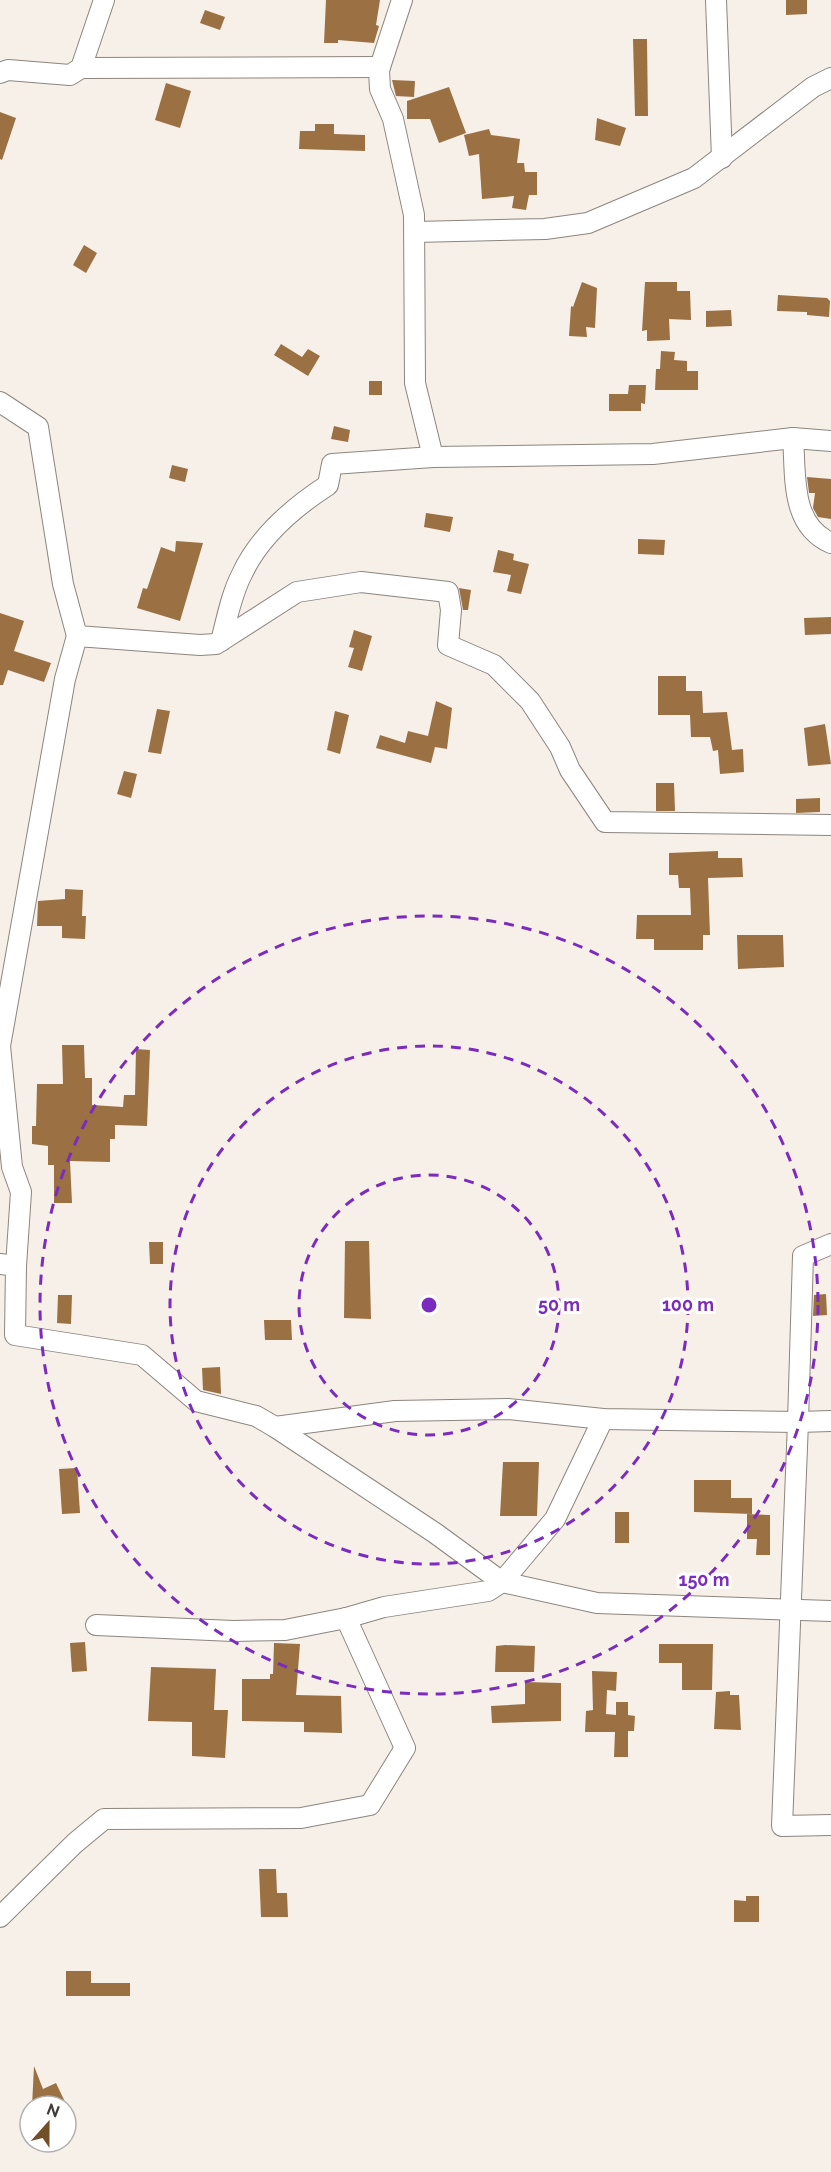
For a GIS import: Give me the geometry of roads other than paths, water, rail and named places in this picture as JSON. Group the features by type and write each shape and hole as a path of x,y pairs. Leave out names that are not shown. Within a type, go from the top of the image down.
{"street":[{"path":"81,68 104,0"},
{"path":"402,0 380,67 380,89 393,119 414,215 415,383 433,457"},
{"path":"716,0 722,158"},
{"path":"0,73 8,70 70,75 81,68 380,67"},
{"path":"415,232 545,230 588,223 694,178 813,87 831,78"},
{"path":"0,402 38,427 63,584 76,636 65,679 0,1046 12,1167 21,1192 8,1265 15,1335 142,1355 196,1401 256,1416 275,1427 435,1533 502,1582 597,1603 790,1612 831,1611"},
{"path":"793,438 798,502 806,525 831,543"},
{"path":"221,641 242,573 260,547 296,506 328,485 332,464 433,457 653,454 793,438 831,441"},
{"path":"76,636 200,645 221,641 297,592 324,586 360,582 448,592 451,610 448,645 494,665 530,700 560,747 570,770 605,822 831,825"},
{"path":"831,1244 803,1256 782,1826 831,1825"},
{"path":"275,1427 395,1411 508,1408 603,1419 831,1421"},
{"path":"96,1625 233,1631 285,1630 346,1618 384,1607 488,1591 502,1582 555,1519 603,1419"},
{"path":"0,1917 75,1843 104,1819 301,1818 370,1805 405,1748 346,1618"}]}
